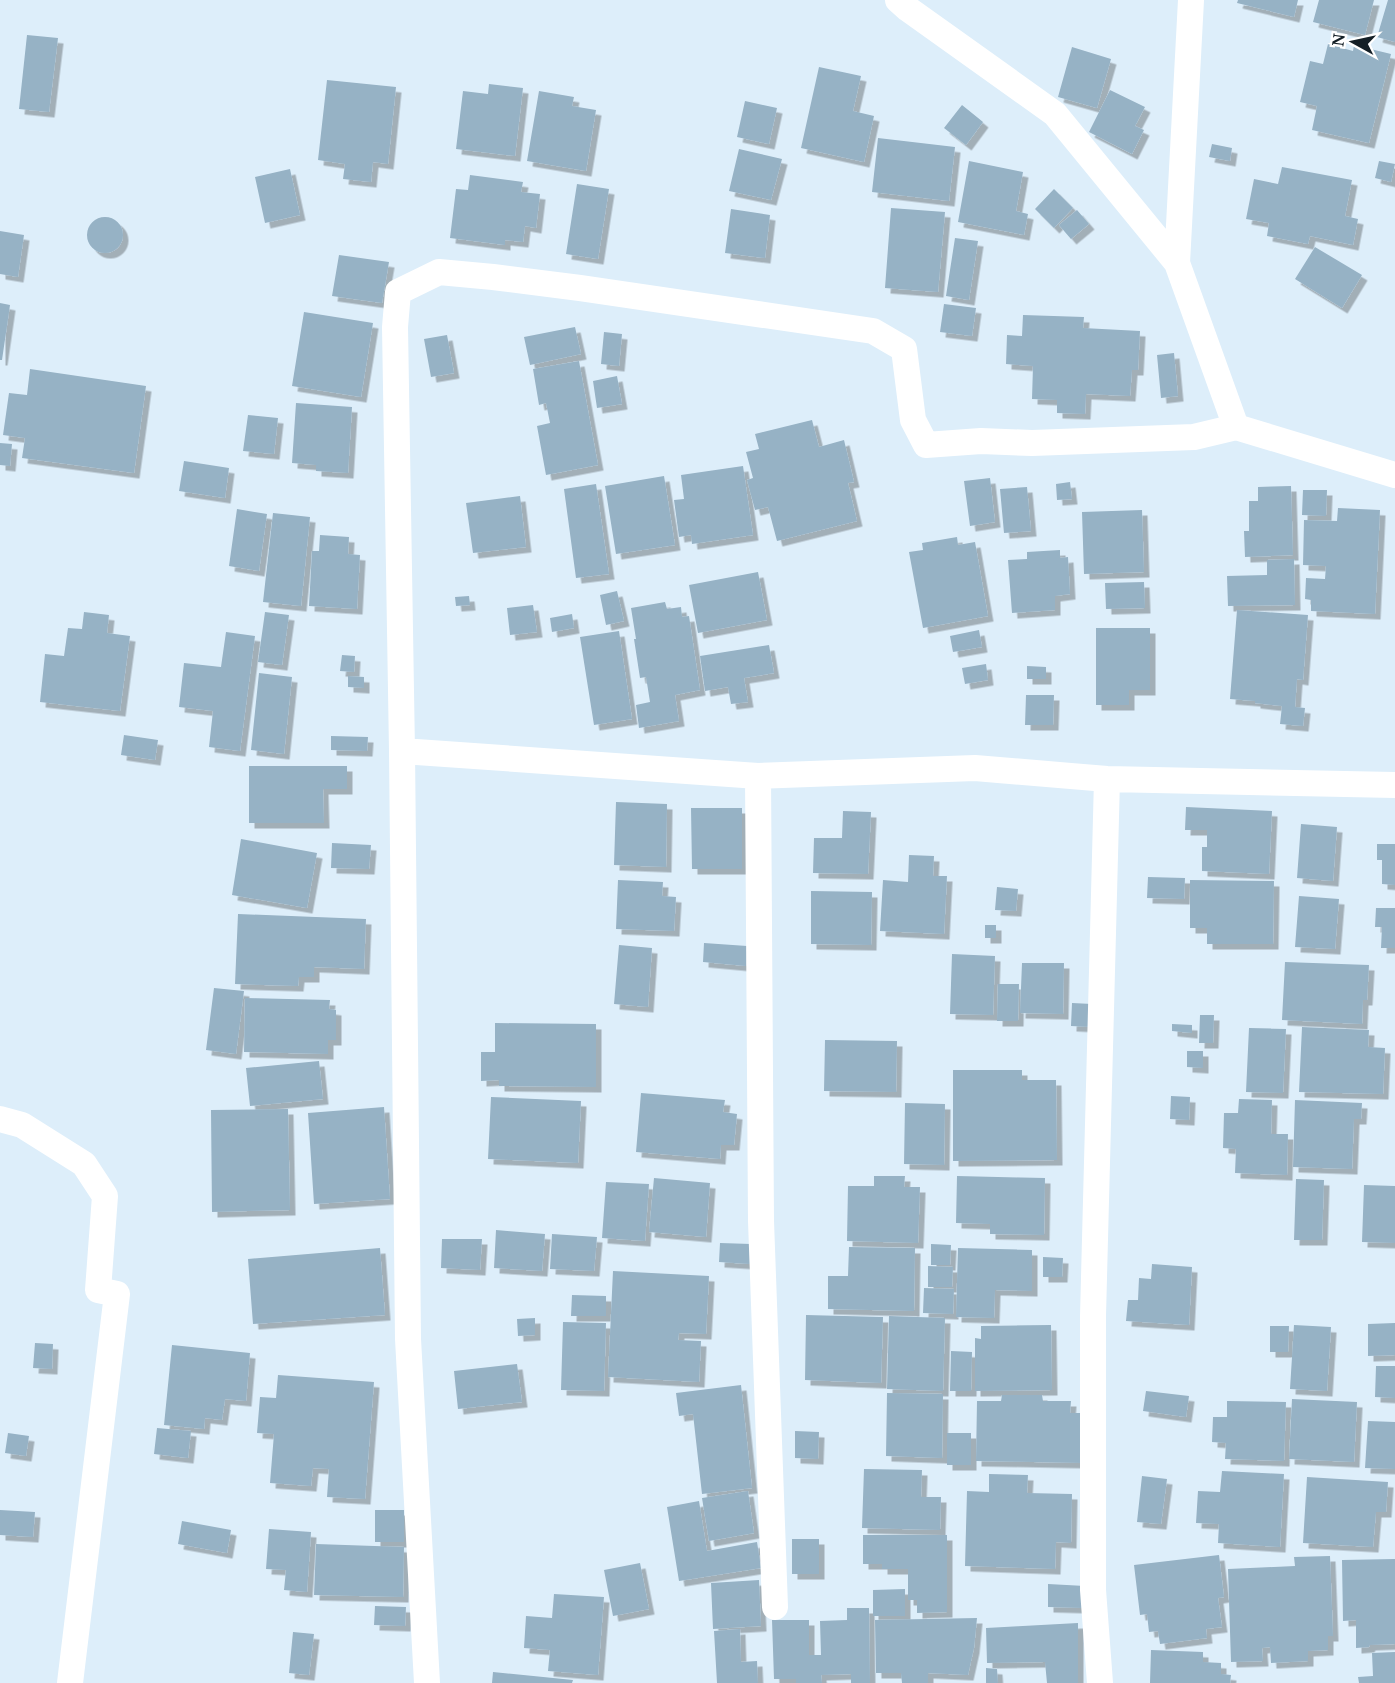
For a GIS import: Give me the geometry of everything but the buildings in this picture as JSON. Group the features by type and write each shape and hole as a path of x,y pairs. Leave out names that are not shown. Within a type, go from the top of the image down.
{"street":[{"path":"1177,263 1191,0"},
{"path":"905,3 1054,114 1177,263 1236,427"},
{"path":"427,1683 408,1339 395,327 398,292 440,272 569,286 873,331 904,349 913,420 926,445 981,441 1032,443 1194,437 1236,427 1395,475"},
{"path":"402,752 758,776 975,768 1107,779 1395,785"},
{"path":"758,776 761,1221 775,1607"},
{"path":"1100,1683 1094,1590 1093,1316 1107,779"},
{"path":"0,1119 22,1125 84,1164 105,1196 98,1290 117,1294 70,1683"}]}
